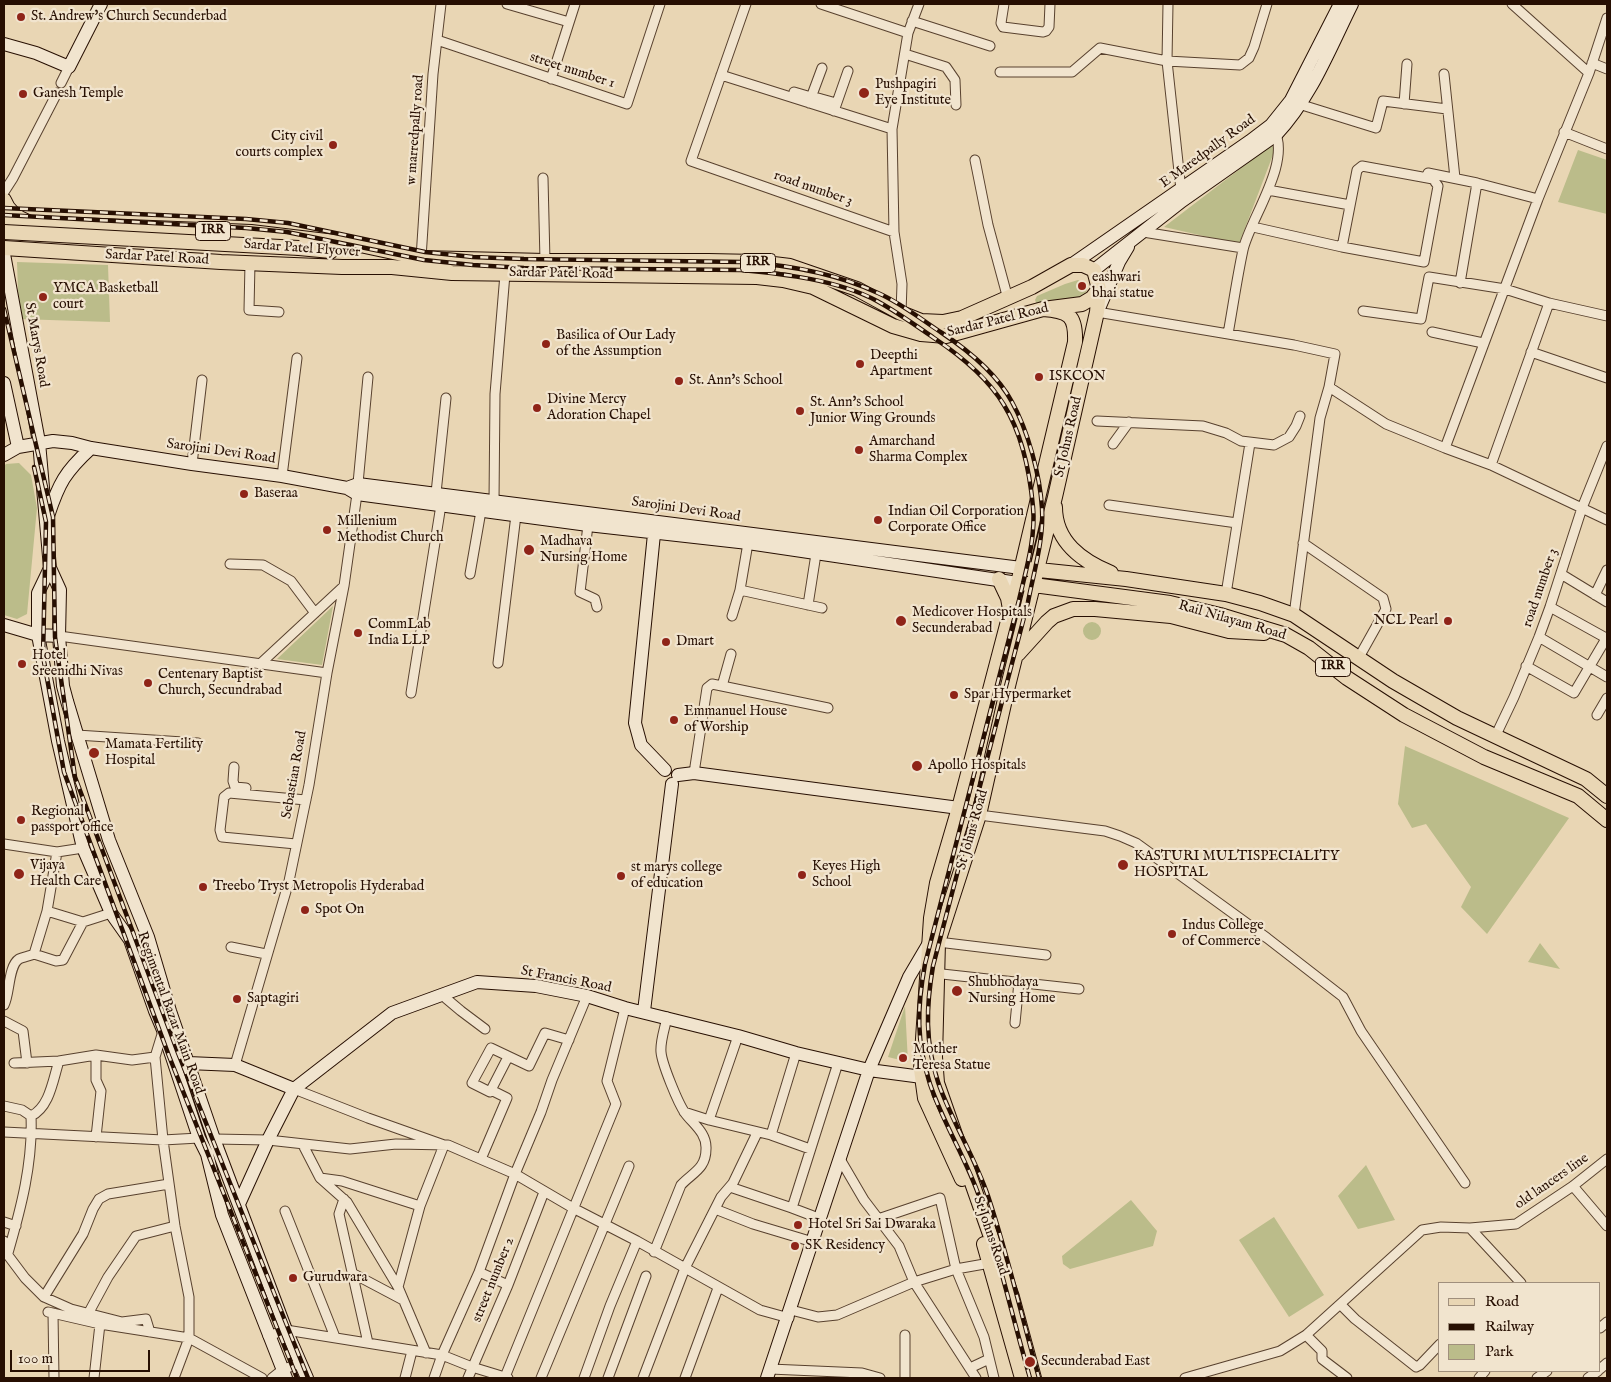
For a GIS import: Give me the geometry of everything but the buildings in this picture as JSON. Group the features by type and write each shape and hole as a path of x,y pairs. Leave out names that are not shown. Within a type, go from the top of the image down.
{"main road":[{"path":"4,44 36,53 69,67 101,4"},
{"name":"E Maredpally Road","path":"1071,266 1181,190 1274,130 1296,92 1340,4"},
{"name":"E Maredpally Road","path":"1094,270 1274,130 1302,105 1352,4"},
{"path":"4,200 6,206 15,215 31,224"},
{"name":"Sardar Patel Road","path":"4,222 251,232 360,245 421,258 545,261 757,262 790,266 857,288 901,313 921,321 943,322 962,318 1008,299 1071,266"},
{"path":"22,250 13,242 13,230 18,226 31,224"},
{"name":"Sardar Patel Flyover","path":"4,232 299,252 392,268"},
{"name":"Sardar Patel Flyover","path":"4,240 421,258"},
{"path":"1097,312 1117,267 1132,241"},
{"name":"Sardar Patel Road","path":"4,248 145,258 392,268 452,273 757,277 783,280 813,287 893,326 921,334 946,336 1043,309 1082,304 1092,298 1099,289"},
{"name":"St Marys Road","path":"4,254 39,442"},
{"path":"1071,266 1083,265 1094,270"},
{"name":"St Johns Road","path":"1043,571 1055,496 1097,312 1099,289 1094,270"},
{"name":"St Johns Road","path":"1022,1378 972,1200 925,1098 922,1069 932,972 933,943 930,918 937,883 959,808 1010,612 1009,584 1075,342 1076,329 1071,318 1061,310 1043,309"},
{"path":"4,383 18,447"},
{"name":"Sarojini Devi Road","path":"4,455 18,447 39,442 72,443 91,448 282,476 354,489 438,499 494,501 1009,584"},
{"name":"Regimental Bazar Main Road","path":"39,442 50,568 60,590 59,636 63,686 77,735 109,840 148,937 170,1011 214,1139 286,1330 307,1378"},
{"path":"47,522 56,490 64,475 91,448"},
{"name":"IRR","path":"1055,496 1055,514 1059,531 1069,546 1095,567 1126,579"},
{"name":"Sarojini Devi Road","path":"438,499 481,511 588,525 655,527 749,535 1015,567"},
{"path":"655,527 635,723 640,745 665,770 662,774 663,780 667,783 694,773 959,808 979,815"},
{"name":"Rail Nilayam Road","path":"1015,567 1126,579 1226,594 1294,615 1358,659 1447,712 1495,737 1586,779 1607,796"},
{"name":"Regimental Bazar Main Road","path":"50,568 38,593 38,635 58,741 83,848 112,912 130,940 207,1154 222,1215 268,1336 280,1376"},
{"name":"IRR","path":"1037,590 1043,586 1041,581 1041,577 1045,573 1043,571"},
{"path":"1009,584 1010,612"},
{"name":"Rail Nilayam Road","path":"1009,584 1037,590 1170,603 1277,632 1309,648 1347,678 1404,715 1484,757 1578,796 1607,820"},
{"name":"St Johns Road","path":"933,943 979,815 1016,656 1037,590"},
{"path":"1016,656 1047,622 1059,614 1073,609 1095,609 1171,616 1229,631 1277,632"},
{"path":"4,625 38,635 59,636"},
{"path":"1434,732 1447,712"},
{"path":"644,1011 675,779"},
{"path":"769,1374 869,1070 908,976 933,943"},
{"name":"St Johns Road","path":"932,972 937,1083 1012,1297 1034,1378"},
{"name":"St Francis Road","path":"239,1204 294,1089 392,1013 478,982 536,986 587,996 625,1008 644,1011 796,1053 869,1070 922,1077"},
{"path":"156,1015 170,1011"},
{"path":"188,1063 235,1065 294,1089"}],"street":[{"name":"w marredpally road","path":"421,258 433,74 441,4"},
{"path":"507,4 569,22"},
{"path":"550,79 574,4"},
{"name":"street number 1","path":"437,40 627,104 660,4"},
{"name":"road number 3","path":"746,4 691,162 894,232"},
{"path":"821,4 908,33"},
{"path":"901,313 902,284 894,232 892,129 908,33 919,4"},
{"path":"1004,4 1003,28 1046,32 1049,28 1050,4"},
{"path":"1168,4 1167,61 1181,190"},
{"path":"1000,72 1072,72 1100,48 1167,61 1240,65 1249,58 1252,52 1268,4"},
{"path":"1512,4 1589,73"},
{"path":"1445,448 1538,199 1589,73 1607,18"},
{"path":"912,21 990,46"},
{"path":"905,54 946,67 955,80 956,105"},
{"path":"1592,63 1607,69"},
{"path":"1404,104 1407,64"},
{"path":"61,83 69,67"},
{"path":"813,99 822,68"},
{"path":"835,107 848,71"},
{"path":"1444,74 1454,178"},
{"path":"721,75 813,99"},
{"path":"794,92 892,129"},
{"path":"4,192 57,93"},
{"path":"1302,105 1376,128 1382,101 1447,109"},
{"path":"1228,334 1243,248 1268,190 1278,159 1274,130"},
{"path":"1564,132 1607,149"},
{"path":"975,160 988,225 1008,299"},
{"path":"1253,227 1342,246 1424,262 1438,186 1433,179 1362,166 1357,170 1342,246"},
{"path":"1422,171 1538,199"},
{"path":"543,178 545,261"},
{"path":"1460,282 1477,183"},
{"path":"1268,190 1350,206"},
{"path":"1143,232 1243,248"},
{"path":"250,262 249,310 279,312"},
{"path":"494,501 495,394 505,274"},
{"path":"1363,311 1421,319 1429,277 1504,290 1607,316"},
{"path":"1491,465 1549,302"},
{"path":"1097,312 1335,354 1329,387 1320,418 1294,615"},
{"path":"1432,332 1483,343"},
{"path":"1532,352 1607,378"},
{"path":"282,476 297,358"},
{"name":"Sebastian Road","path":"235,1065 266,954 289,881 306,797 326,672 344,586 368,377"},
{"path":"192,464 202,380"},
{"path":"1329,387 1386,424 1491,465 1607,520"},
{"path":"412,693 438,499 446,398"},
{"path":"1097,421 1203,426 1226,433 1241,441 1274,445 1289,437 1300,416"},
{"path":"1113,444 1129,422"},
{"path":"1226,594 1250,443"},
{"name":"road number 3","path":"1495,737 1514,698 1539,637 1582,508 1603,467 1607,446"},
{"path":"1109,506 1237,523"},
{"path":"470,574 481,511"},
{"path":"498,663 516,515"},
{"path":"588,525 580,592 594,599 597,606"},
{"path":"732,616 740,590 748,543"},
{"path":"1302,543 1384,598 1386,610 1358,659"},
{"path":"808,605 816,554"},
{"path":"230,564 263,565 291,581 315,613"},
{"path":"1594,595 1607,570"},
{"path":"1561,574 1607,602"},
{"path":"260,664 344,586"},
{"path":"740,590 822,608"},
{"path":"1526,666 1574,692 1607,637 1550,607"},
{"path":"59,636 326,672"},
{"path":"1539,637 1607,676"},
{"path":"722,686 731,654"},
{"path":"694,773 707,688 712,684 828,708"},
{"path":"1602,713 1607,698"},
{"path":"77,735 198,743"},
{"path":"234,767 232,782 235,787 306,797"},
{"path":"296,844 222,837 220,830 224,797 229,793 306,797"},
{"path":"979,815 1105,831 1120,836 1136,844 1267,938 1343,997 1361,1031 1465,1183"},
{"path":"4,844 57,852 83,848"},
{"path":"34,954 47,912 57,852"},
{"path":"47,912 83,922 112,912"},
{"path":"4,1005 8,995 12,969 16,962 19,959 34,954 56,961 63,960 83,922"},
{"path":"933,943 1046,955"},
{"path":"232,947 266,954"},
{"path":"932,972 1079,989"},
{"path":"1016,1023 1019,982"},
{"path":"442,995 485,1029"},
{"path":"434,1378 442,1355 479,1272 515,1174 587,996"},
{"path":"268,1336 286,1330 442,1355 506,1378 616,1104 608,1081 625,1008"},
{"path":"654,1252 681,1185 699,1170 706,1153 704,1139 700,1130 684,1112 664,1064 661,1053 666,1018"},
{"path":"4,1021 23,1031 27,1062"},
{"path":"163,1030 155,1057 163,1140 175,1226 189,1297 189,1338 174,1378"},
{"path":"481,1159 507,1098 472,1083 491,1048 529,1066 545,1033 569,1040"},
{"path":"709,1120 738,1036"},
{"path":"771,1135 796,1053"},
{"path":"14,1063 59,1061 96,1055 132,1060 155,1057"},
{"path":"96,1055 96,1080 101,1091 96,1137"},
{"path":"491,1090 508,1057"},
{"path":"31,1116 42,1109 48,1097 59,1061"},
{"path":"792,1208 838,1063"},
{"path":"294,1089 444,1145"},
{"path":"4,1106 22,1110 31,1116"},
{"path":"684,1112 757,1133 771,1135 810,1149"},
{"path":"8,1254 23,1197 32,1133 31,1116"},
{"path":"4,1132 163,1140 200,1138"},
{"path":"643,1378 685,1268 720,1197 730,1187 757,1133"},
{"path":"214,1139 268,1140 350,1149 396,1144 448,1145 515,1174 544,1192 637,1241 760,1310 818,1316 837,1315 914,1282 956,1269 990,1263"},
{"path":"303,1145 320,1178 344,1199 398,1287 426,1353"},
{"path":"398,1287 420,1206 444,1145"},
{"path":"840,1159 864,1200 899,1246 914,1282 976,1378"},
{"name":"old lancers line","path":"1341,1305 1422,1230 1442,1227 1470,1228 1516,1224 1573,1186 1607,1159"},
{"path":"541,1378 629,1166"},
{"path":"320,1178 342,1181 420,1206"},
{"path":"44,1298 83,1234 99,1199 108,1194 169,1184"},
{"path":"1573,1186 1607,1226"},
{"path":"730,1187 821,1219"},
{"name":"street number 2","path":"468,1378 508,1285 544,1192"},
{"path":"878,1219 940,1198 956,1269 984,1337 994,1378"},
{"path":"344,1199 339,1214 368,1343"},
{"path":"715,1208 753,1224 813,1242"},
{"path":"285,1211 335,1337"},
{"path":"4,1222 16,1226"},
{"path":"88,1314 108,1277 136,1236 175,1226"},
{"path":"1470,1228 1520,1282"},
{"path":"4,1241 8,1254 25,1278 44,1298 71,1309 122,1322 146,1319 150,1332"},
{"path":"584,1378 610,1306 637,1241"},
{"path":"479,1272 508,1285"},
{"path":"352,1273 403,1300"},
{"path":"608,1378 646,1276"},
{"path":"685,1378 718,1288"},
{"path":"1185,1378 1209,1375 1280,1351 1306,1335 1341,1305 1355,1319 1416,1367 1438,1346"},
{"path":"54,1378 51,1313 100,1324 189,1338 262,1378"},
{"path":"94,1378 100,1324"},
{"path":"904,1335 905,1378"},
{"path":"1306,1335 1322,1351 1322,1360 1347,1378"},
{"path":"405,1378 412,1351"},
{"path":"970,1368 989,1359"},
{"path":"280,1376 300,1363"},
{"path":"769,1374 836,1375 862,1373 880,1378"}],"green space":[{"path":"1279,139 1239,244 1164,227"},
{"path":"1578,150 1607,160 1607,214 1558,202"},
{"path":"17,262 108,265 110,322 19,319"},
{"path":"1078,280 1086,285 1087,290 1083,298 1038,307 1035,300 1037,296"},
{"path":"19,463 31,475 37,508 27,614 17,619 4,615 4,466 6,464"},
{"path":"333,606 322,665 277,659"},
{"path":"1088,622 1096,622 1101,627 1099,638 1088,640 1083,635 1083,627"},
{"path":"1405,746 1569,818 1487,934 1461,907 1471,887 1426,824 1412,828 1398,804"},
{"path":"1540,943 1560,969 1528,962"},
{"path":"905,1006 908,1062 888,1057"},
{"path":"1366,1165 1395,1220 1358,1229 1338,1196"},
{"path":"1131,1200 1157,1231 1153,1246 1070,1269 1063,1264 1062,1256"},
{"path":"1274,1217 1324,1295 1289,1317 1239,1240"}],"railway":[{"path":"4,208 246,219 288,223 425,252 473,257 742,262 812,271 845,280 887,297 972,355 999,382 1012,402 1028,440 1041,495 1042,531 1028,602 933,966 928,1024 931,1053 938,1082 949,1110 983,1181 1039,1378"},
{"path":"4,215 246,228 287,232 424,260 473,265 524,268 741,270 811,279 845,288 877,301 954,352 990,385 1010,416 1020,441 1032,494 1033,530 1030,554 1019,600 925,964 920,995 919,1024 922,1053 930,1084 941,1113 975,1184 1030,1378"},
{"path":"4,309 53,517 55,637 75,777 178,1053 308,1378"},
{"path":"34,467 46,522 43,656 64,772 169,1056 297,1378"}],"place":[{"name":"St. Andrew's Church Secunderbad","path":"21,17"},
{"name":"Pushpagiri Eye Institute","path":"864,93"},
{"name":"Ganesh Temple","path":"23,94"},
{"name":"City civil courts complex","path":"333,145"},
{"name":"eashwari bhai statue","path":"1082,286"},
{"name":"YMCA Basketball court","path":"43,297"},
{"name":"Basilica of Our Lady of the Assumption","path":"546,344"},
{"name":"Deepthi Apartment","path":"860,364"},
{"name":"ISKCON","path":"1039,377"},
{"name":"St. Ann's School","path":"679,381"},
{"name":"Divine Mercy Adoration Chapel","path":"537,408"},
{"name":"St. Ann's School Junior Wing Grounds","path":"800,411"},
{"name":"Amarchand Sharma Complex","path":"859,450"},
{"name":"Baseraa","path":"244,494"},
{"name":"Indian Oil Corporation Corporate Office","path":"878,520"},
{"name":"Millenium Methodist Church","path":"327,530"},
{"name":"Madhava Nursing Home","path":"529,550"},
{"name":"Medicover Hospitals Secunderabad","path":"901,621"},
{"name":"NCL Pearl","path":"1448,621"},
{"name":"CommLab India LLP","path":"358,633"},
{"name":"Dmart","path":"666,642"},
{"name":"Hotel Sreenidhi Nivas","path":"22,664"},
{"name":"Centenary Baptist Church, Secundrabad","path":"148,683"},
{"name":"Spar Hypermarket","path":"954,695"},
{"name":"Emmanuel House of Worship","path":"674,720"},
{"name":"Mamata Fertility Hospital","path":"94,753"},
{"name":"Apollo Hospitals","path":"917,766"},
{"name":"Regional passport office","path":"21,820"},
{"name":"KASTURI MULTISPECIALITY HOSPITAL","path":"1123,865"},
{"name":"Vijaya Health Care","path":"19,874"},
{"name":"Keyes High School","path":"802,875"},
{"name":"st marys college of education","path":"621,876"},
{"name":"Treebo Tryst Metropolis Hyderabad","path":"203,887"},
{"name":"Spot On","path":"305,910"},
{"name":"Indus College of Commerce","path":"1172,934"},
{"name":"Shubhodaya Nursing Home","path":"957,991"},
{"name":"Saptagiri","path":"237,999"},
{"name":"Mother Teresa Statue","path":"903,1058"},
{"name":"Hotel Sri Sai Dwaraka","path":"798,1225"},
{"name":"SK Residency","path":"795,1246"},
{"name":"Gurudwara","path":"293,1278"},
{"name":"Secunderabad East","path":"1030,1362"}]}
